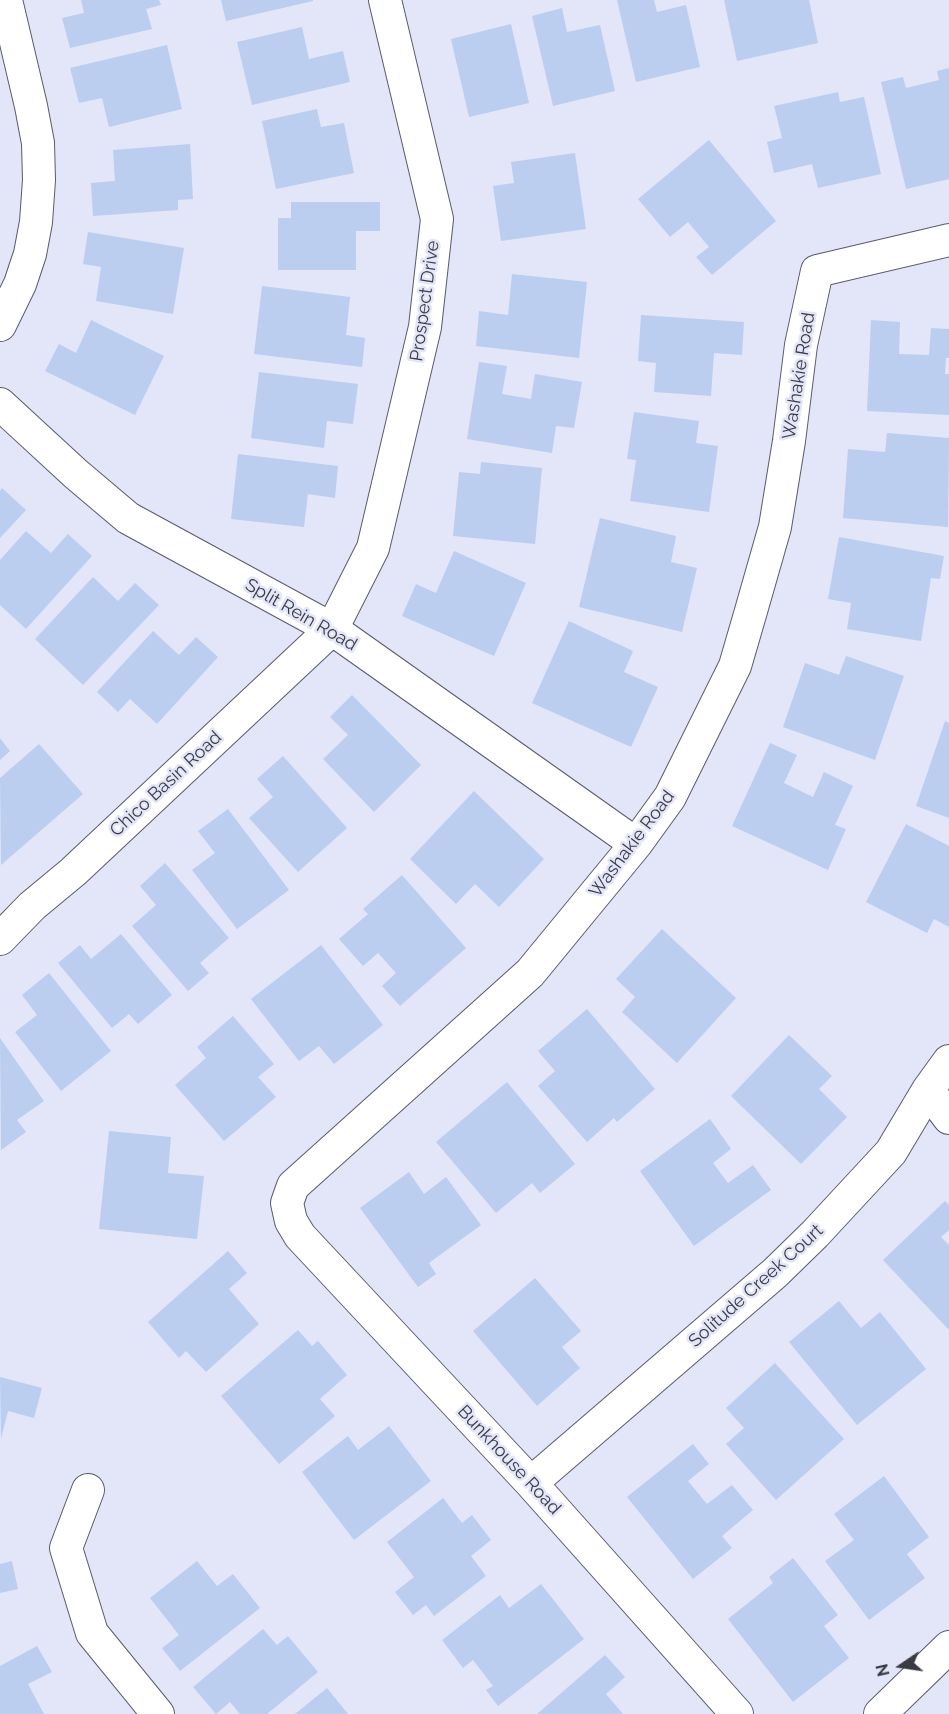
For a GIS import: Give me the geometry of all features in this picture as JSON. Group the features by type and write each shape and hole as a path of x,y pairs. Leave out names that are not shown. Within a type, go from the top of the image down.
{"street":[{"path":"0,325 20,284 30,254 36,222 39,180 38,143 6,0"},
{"name":"Prospect Drive","path":"332,629 373,548 425,327 437,219 385,0"},
{"name":"Washakie Road","path":"287,1203 292,1186 530,973 636,844 670,797 735,666 775,527 801,345 817,271 949,240"},
{"name":"Split Rein Road","path":"0,404 128,518 332,629 636,844"},
{"name":"Chico Basin Road","path":"0,939 32,906 73,872 332,629"},
{"name":"Solitude Creek Court","path":"531,1483 775,1273 815,1234 891,1152 939,1089 949,1061"},
{"path":"939,1089 949,1118"},
{"name":"Bunkhouse Road","path":"287,1203 291,1221 300,1236 531,1483 737,1714"},
{"path":"88,1490 66,1548 92,1633 158,1714"},
{"path":"880,1714 949,1647"}],"building":[{"path":"81,0 159,0 161,5 146,9 152,29 70,48 62,18 84,13"},
{"path":"221,0 313,0 313,1 226,21"},
{"path":"617,0 654,0 657,12 686,5 700,67 636,82"},
{"path":"724,0 809,0 818,43 737,61"},
{"path":"562,8 567,32 600,25 615,91 553,106 532,16"},
{"path":"511,24 529,103 469,117 451,39"},
{"path":"302,27 309,59 343,51 350,82 252,105 237,42"},
{"path":"167,45 182,109 109,127 102,98 79,103 70,68"},
{"path":"949,68 949,179 906,189 881,82 903,77 906,88 939,80 937,71"},
{"path":"838,92 840,102 864,97 881,174 818,188 812,164 774,173 767,142 782,138 774,106"},
{"path":"317,109 321,127 344,123 354,173 276,189 262,121"},
{"path":"709,140 776,221 712,275 696,257 709,247 688,222 670,237 638,199"},
{"path":"190,144 193,199 178,200 178,210 93,216 91,183 115,181 113,150"},
{"path":"575,153 586,229 501,241 493,186 514,183 511,162"},
{"path":"291,202 380,202 380,231 356,231 356,270 278,270 278,218 291,218"},
{"path":"88,232 184,248 173,314 96,301 101,267 83,264"},
{"path":"512,274 587,282 579,358 476,346 479,311 508,315"},
{"path":"262,286 350,297 346,335 365,338 362,367 254,354"},
{"path":"641,315 744,322 742,355 714,353 711,396 654,392 656,363 638,361"},
{"path":"91,320 164,356 135,415 45,371 59,344 76,353"},
{"path":"871,320 900,322 899,354 929,355 931,328 949,329 949,358 946,358 945,374 949,374 949,415 867,411"},
{"path":"479,362 507,366 502,394 531,399 535,374 582,382 574,428 556,426 552,453 467,439"},
{"path":"259,372 358,384 353,424 327,421 324,448 251,438"},
{"path":"634,412 699,421 696,443 718,446 709,512 630,501 636,460 627,459"},
{"path":"887,433 949,438 948,527 843,518 848,449 885,452"},
{"path":"238,454 338,466 335,498 308,494 304,527 231,519"},
{"path":"481,462 542,468 535,544 453,536 459,472 480,474"},
{"path":"2,488 26,510 0,538 0,491"},
{"path":"600,518 676,536 671,562 697,568 682,632 579,607"},
{"path":"26,531 51,553 68,534 92,556 26,629 0,605 0,560"},
{"path":"839,537 944,556 940,579 931,578 921,641 847,629 851,603 828,599"},
{"path":"454,551 526,583 494,656 402,616 416,584 436,593"},
{"path":"93,577 118,601 135,583 159,605 83,685 35,639"},
{"path":"569,621 633,651 624,672 658,687 631,747 532,703"},
{"path":"153,631 179,655 196,637 218,657 157,724 130,699 118,712 97,692"},
{"path":"846,656 904,676 875,760 783,727 805,663 839,675"},
{"path":"352,695 421,765 374,812 323,759 348,735 330,717"},
{"path":"945,721 949,723 949,818 916,806"},
{"path":"0,738 10,751 0,760"},
{"path":"770,743 797,755 784,783 813,797 824,772 853,786 835,825 846,829 828,870 732,826"},
{"path":"39,744 83,794 1,865 0,778"},
{"path":"283,756 347,828 298,872 249,818 273,797 257,779"},
{"path":"474,791 544,859 499,907 475,884 456,904 410,859"},
{"path":"228,809 289,890 237,929 192,870 215,853 198,831"},
{"path":"906,824 949,846 949,927 934,919 927,933 866,902"},
{"path":"165,863 229,938 200,963 209,973 188,991 132,926 156,905 140,886"},
{"path":"402,875 466,948 400,1006 382,986 396,973 378,953 363,966 339,939 368,914 363,909"},
{"path":"662,929 736,998 677,1063 622,1012 635,997 616,979"},
{"path":"121,934 172,995 138,1024 129,1014 112,1028 58,963 80,945 91,959"},
{"path":"321,945 383,1025 334,1064 319,1046 299,1061 251,999"},
{"path":"49,973 111,1051 61,1091 15,1032 37,1015 22,995"},
{"path":"587,1009 655,1089 617,1122 614,1118 587,1142 538,1086 555,1071 538,1051"},
{"path":"233,1016 274,1064 258,1077 276,1097 224,1141 175,1085 206,1058 197,1047"},
{"path":"789,1035 832,1076 819,1089 847,1117 801,1164 731,1096"},
{"path":"0,1038 44,1101 17,1120 26,1132 1,1150"},
{"path":"507,1082 575,1164 540,1193 532,1183 496,1213 436,1142"},
{"path":"710,1119 731,1149 713,1163 728,1183 753,1165 771,1190 694,1246 640,1171"},
{"path":"109,1131 171,1137 168,1173 204,1176 197,1239 99,1229"},
{"path":"409,1172 424,1194 446,1177 481,1225 429,1263 436,1274 418,1287 360,1208"},
{"path":"945,1201 949,1205 949,1230 941,1237 949,1245 949,1330 883,1260"},
{"path":"228,1251 247,1273 229,1289 259,1324 206,1372 186,1351 179,1358 148,1322"},
{"path":"535,1278 581,1331 562,1347 580,1368 537,1406 473,1331"},
{"path":"839,1301 861,1328 880,1312 926,1369 857,1425 789,1342"},
{"path":"298,1330 312,1346 318,1341 347,1375 320,1399 335,1416 279,1464 221,1396"},
{"path":"775,1363 844,1439 776,1500 726,1444 744,1428 726,1408"},
{"path":"0,1377 42,1388 34,1418 8,1411 1,1439"},
{"path":"389,1426 431,1481 354,1540 302,1472 348,1436 358,1450"},
{"path":"693,1444 709,1464 688,1481 707,1504 732,1485 753,1510 722,1536 732,1548 693,1579 627,1497"},
{"path":"884,1476 929,1537 907,1554 925,1578 869,1620 825,1561 854,1540 834,1514"},
{"path":"443,1498 462,1523 472,1515 491,1540 471,1556 486,1576 434,1616 426,1605 413,1615 395,1592 414,1577 387,1542"},
{"path":"793,1558 838,1615 824,1626 849,1658 793,1702 728,1619 773,1583 769,1577"},
{"path":"12,1561 18,1589 0,1593 0,1564"},
{"path":"197,1561 217,1586 233,1574 260,1608 180,1671 162,1648 179,1635 150,1598"},
{"path":"541,1584 584,1639 498,1706 486,1690 493,1686 473,1660 463,1668 442,1640 500,1595 509,1608"},
{"path":"263,1629 277,1645 288,1636 318,1672 267,1714 240,1714 230,1702 216,1714 193,1687"},
{"path":"37,1646 52,1672 28,1684 44,1714 0,1714 0,1666"},
{"path":"605,1655 625,1677 606,1694 623,1714 537,1714"},
{"path":"327,1688 348,1714 295,1714"}]}
